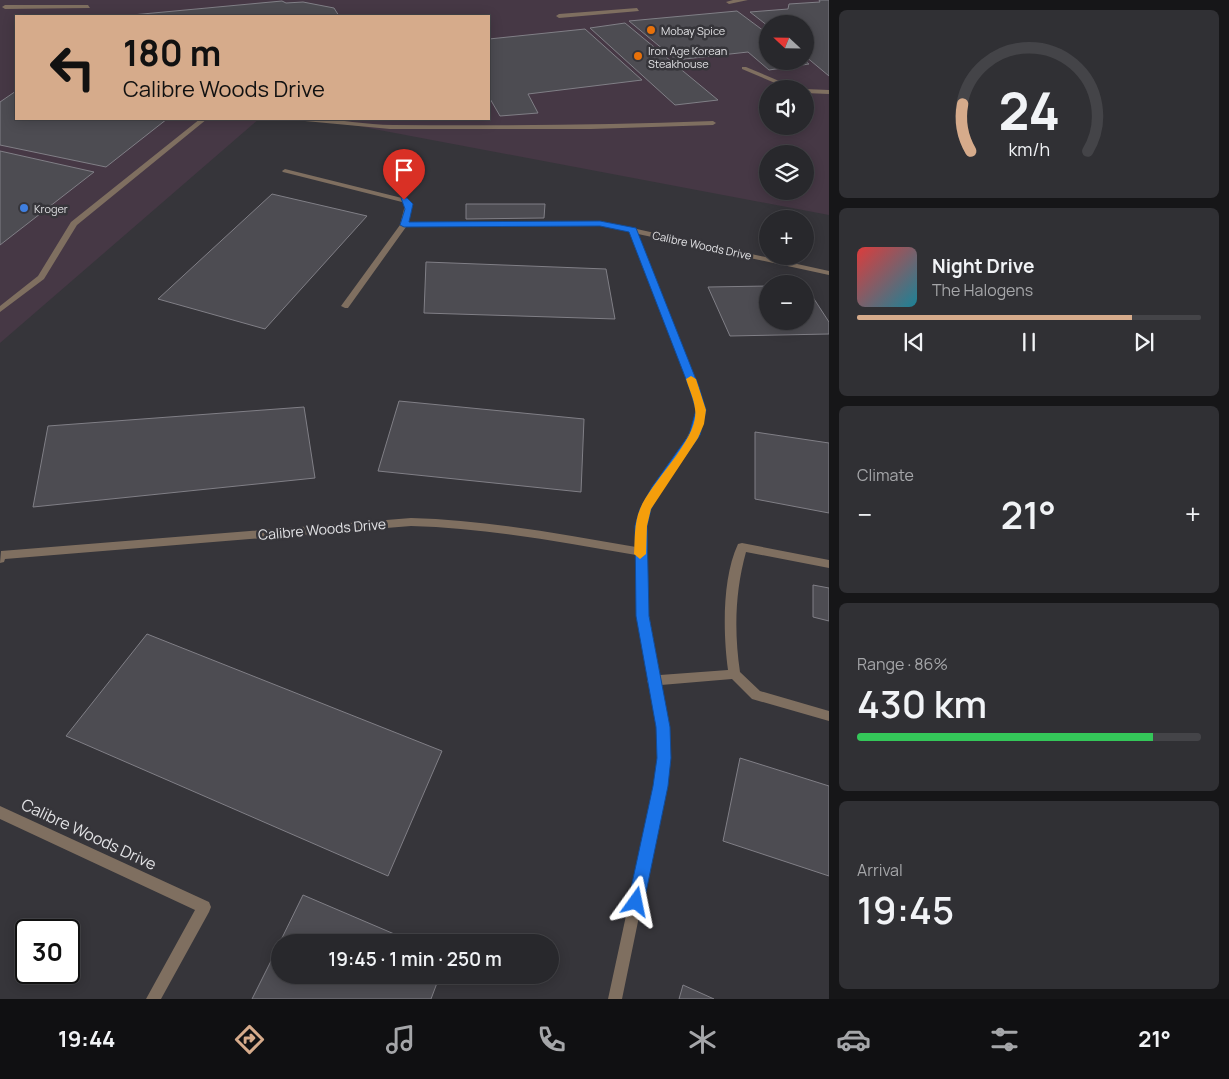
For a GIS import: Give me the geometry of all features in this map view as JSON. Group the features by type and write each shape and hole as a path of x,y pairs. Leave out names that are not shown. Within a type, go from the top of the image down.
{"street":[{"path":"729,2 745,0"},
{"path":"5,7 88,7"},
{"path":"559,16 637,10"},
{"path":"744,68 773,80"},
{"path":"814,91 829,92"},
{"path":"0,310 41,276 74,224 203,120"},
{"path":"316,120 390,127 591,126 713,122"},
{"path":"285,171 404,200 409,204 410,209 404,225 345,306"},
{"name":"Calibre Woods Drive","path":"404,225 600,223 829,273"},
{"name":"Calibre Woods Drive","path":"615,999 660,786 664,758 663,727 653,681 643,616 640,552 641,526 646,509 656,490 694,435 701,410 694,387 633,230"},
{"name":"Calibre Woods Drive","path":"0,556 411,522 451,522 491,526 640,552"},
{"path":"829,564 742,547 736,568 729,611 729,644 734,674 756,695 829,716"},
{"path":"653,681 734,674"},
{"name":"Calibre Woods Drive","path":"0,812 204,907 153,999"}],"shaded area":[{"path":"0,0 829,0 829,215 814,212 814,210 803,210 326,120 490,120 490,15 15,15 15,120 258,120 0,343"}],"building":[{"path":"819,0 829,0 829,76 814,64 814,15 759,15 759,19 750,12 788,9 789,4 820,2"},
{"path":"282,1 286,3 303,2 334,8 338,15 132,15"},
{"path":"737,11 759,27 759,61 748,52 676,60 629,21"},
{"path":"625,23 718,100 675,105 590,28"},
{"path":"585,29 642,80 528,94 538,113 500,116 490,99 490,39"},
{"path":"15,92 15,120 166,120 106,167 0,145 0,102"},
{"name":"Kroger","path":"0,151 94,172 0,245"},
{"path":"272,194 367,216 265,329 158,299"},
{"path":"466,204 545,204 544,218 466,219"},
{"path":"426,262 606,269 615,319 424,313"},
{"path":"759,286 759,330 814,330 814,299 829,322 829,334 730,336 708,287"},
{"path":"399,401 584,419 581,492 378,471"},
{"path":"304,407 315,478 33,507 48,426"},
{"path":"755,432 829,443 829,513 755,499"},
{"path":"813,585 829,588 829,621 813,617"},
{"path":"147,634 442,751 388,876 66,736"},
{"path":"740,758 829,786 829,876 723,841"},
{"path":"303,895 394,934 284,934"},
{"path":"271,961 271,984 437,984 431,999 252,999"},
{"path":"683,985 714,999 679,999"}],"slow traffic":[{"path":"640,554 641,526 646,509 656,490 694,435 698,424 701,410 691,379"}],"place":[{"name":"Mobay Spice","path":"651,30"},
{"name":"Iron Age Korean Steakhouse","path":"638,56"},
{"name":"Kroger","path":"24,208"}],"route":[{"path":"404,200 409,204 410,209 404,225 600,223 633,230 694,387 701,410 694,435 656,490 646,509 641,526 640,552 643,616 653,681 663,727 664,758 636,902"}]}
